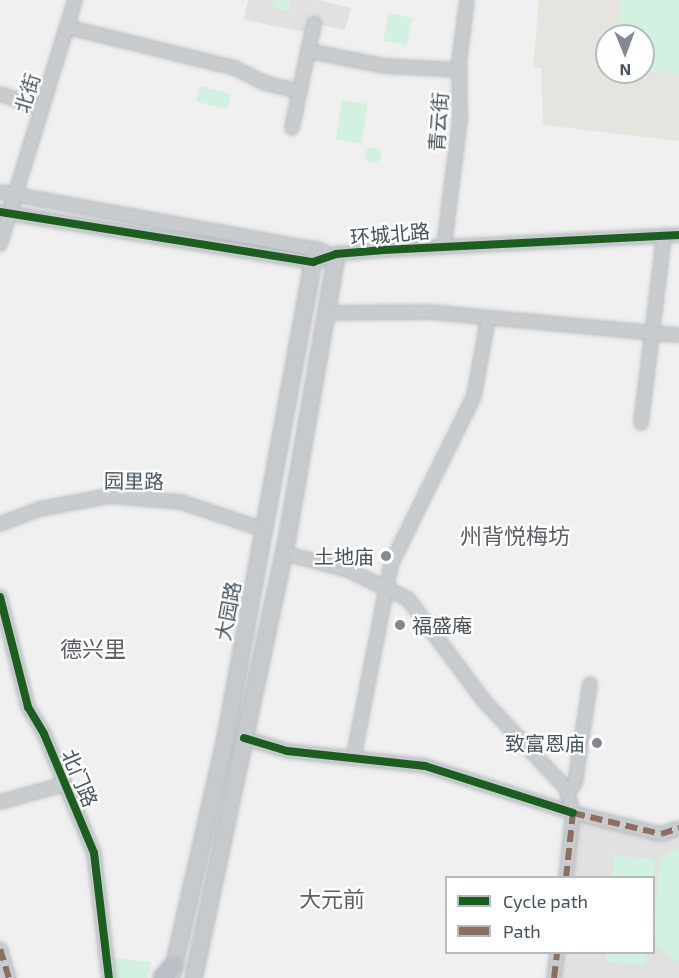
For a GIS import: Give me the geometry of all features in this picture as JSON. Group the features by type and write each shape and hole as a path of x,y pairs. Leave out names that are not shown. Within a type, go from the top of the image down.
{"main road":[{"path":"194,976 283,553 336,255"},
{"name":"大园路","path":"169,974 226,733 266,530 314,256"}],"street":[{"name":"北街","path":"15,196 75,0"},
{"name":"青云街","path":"444,246 460,119 460,70 467,0"},
{"path":"292,128 315,24"},
{"path":"67,27 235,68 265,83 300,92"},
{"path":"308,51 384,66 460,70"},
{"path":"0,94 42,108"},
{"name":"环城北路","path":"0,192 314,256"},
{"path":"0,244 5,213 15,196"},
{"name":"环城北路","path":"5,213 314,256 444,246 679,235"},
{"path":"641,423 664,235"},
{"path":"327,313 429,312 679,335"},
{"path":"354,755 384,587 391,564 474,396 488,318"},
{"name":"园里路","path":"0,524 40,509 109,496 181,502 266,530"},
{"path":"283,553 348,570 408,599 484,701 568,792 573,813 566,876"},
{"name":"北门路","path":"0,597 28,707 65,784 94,853 109,978"},
{"path":"568,792 574,783 590,684"},
{"path":"244,738 286,751 354,755 425,766 573,813 661,834 679,828"},
{"path":"0,802 65,784"},
{"path":"0,949 9,978"},
{"path":"554,978 557,954"}],"shaded area":[{"path":"248,0 318,0 351,8 345,30 308,22 306,32 244,20"},
{"path":"539,0 621,0 620,24 595,24 595,84 655,84 655,66 679,67 679,141 543,125 541,68 533,67"},
{"path":"573,813 661,834 679,828 679,978 554,978 557,954 655,954 655,876 566,876"}],"green space":[{"path":"274,0 291,0 288,11 272,8"},
{"path":"621,0 679,0 679,74 655,71 655,24 618,24"},
{"path":"389,13 412,18 407,45 383,40"},
{"path":"200,86 231,94 227,109 196,102"},
{"path":"342,100 368,104 361,144 336,140"},
{"path":"373,147 381,155 373,163 365,155"},
{"path":"679,848 679,963 658,947 655,934 660,858"},
{"path":"614,855 655,859 653,876 612,876"},
{"path":"606,954 647,954 646,965 605,962"},
{"path":"116,958 151,962 148,978 112,978 111,962"}],"marked path":[{"path":"566,876 573,813 661,834 679,828"},
{"path":"0,949 9,978"},
{"path":"554,978 557,954"}],"cycle path":[{"path":"0,212 313,262 336,254 384,250 679,235"},
{"path":"0,597 28,707 44,734 94,853 109,978"},
{"path":"244,738 287,751 425,766 573,813"}],"place":[{"name":"土地庙","path":"386,556"},
{"name":"福盛庵","path":"400,625"},
{"name":"致富恩庙","path":"597,743"}],"district":[{"name":"州背悦梅坊","path":"515,536"},
{"name":"德兴里","path":"93,649"},
{"name":"大元前","path":"332,899"}]}
